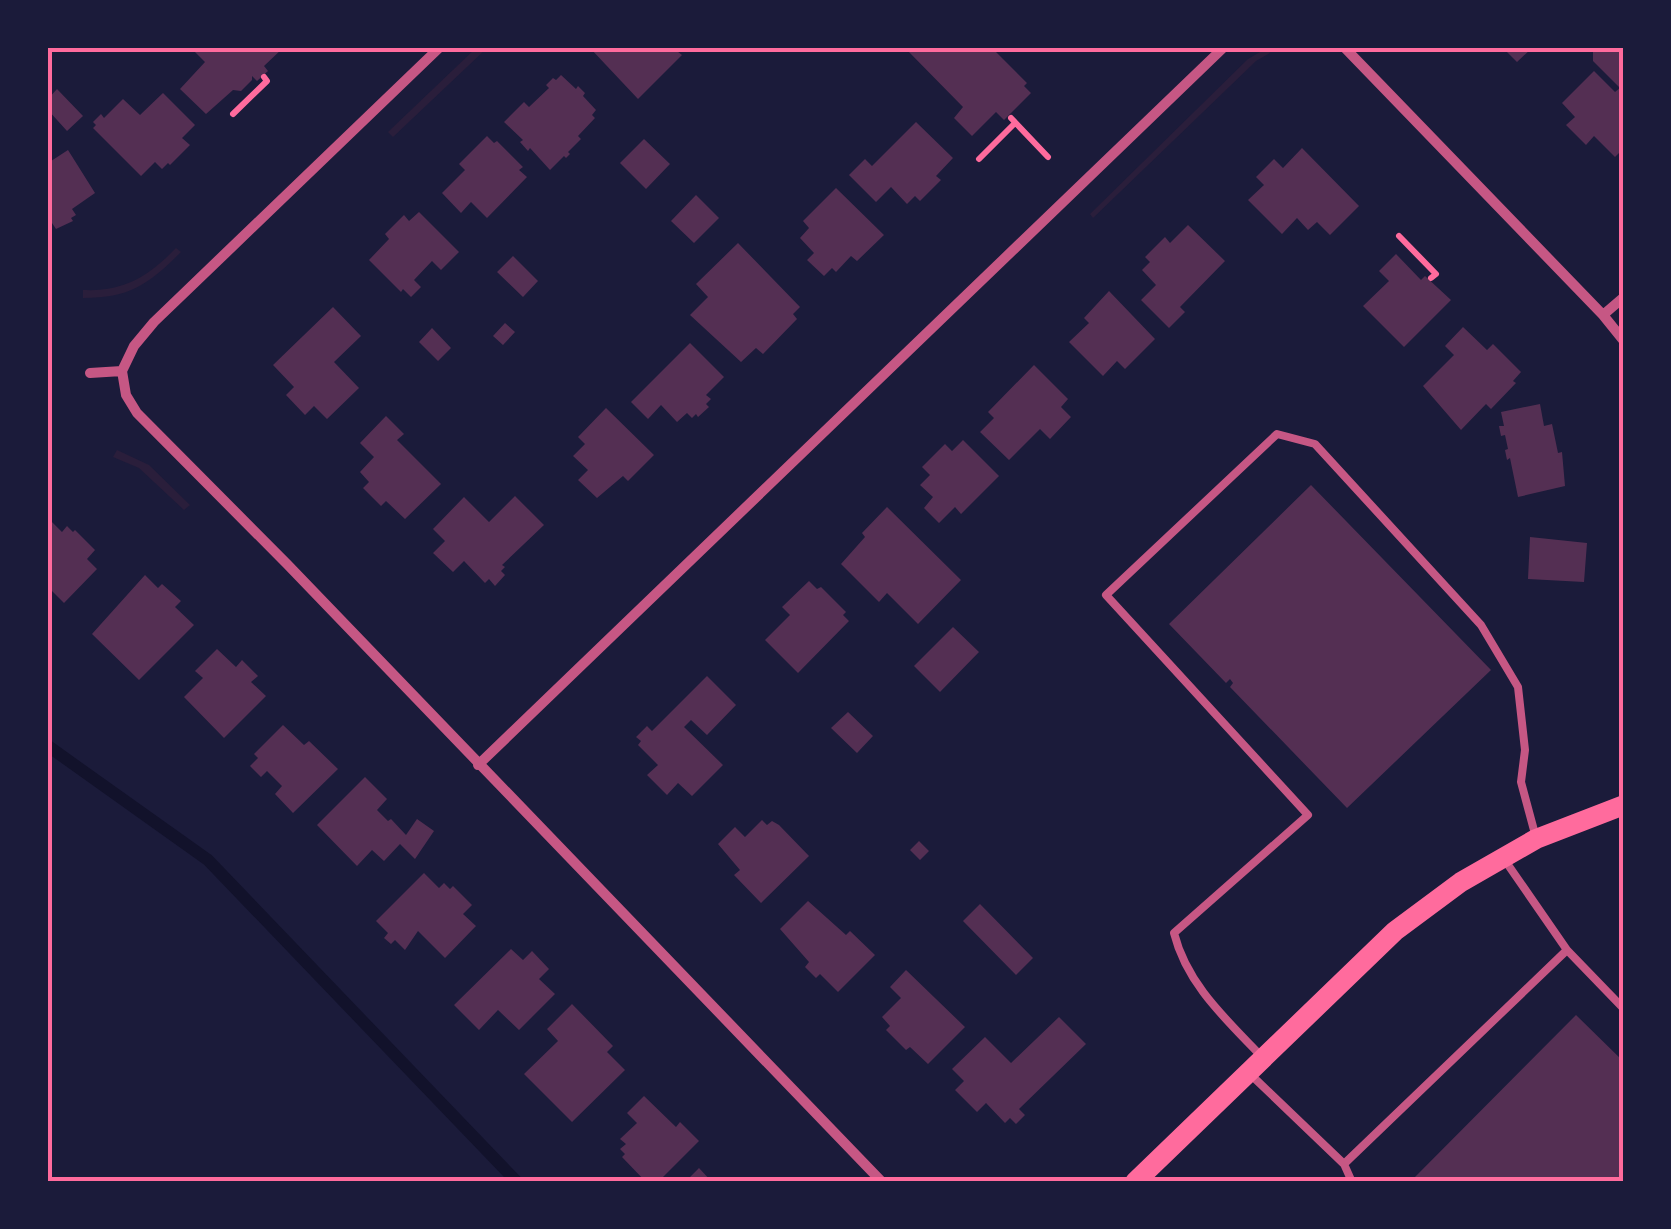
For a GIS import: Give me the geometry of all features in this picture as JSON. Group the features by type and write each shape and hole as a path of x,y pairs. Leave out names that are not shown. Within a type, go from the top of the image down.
{"main road":[{"path":"1135,1182 1395,931 1461,882 1536,839 1624,805"}],"street":[{"path":"439,48 154,322 134,346 122,371 126,395 137,414 882,1182"},
{"path":"478,765 1224,48"},
{"path":"1344,48 1624,341"},
{"path":"1603,315 1624,297"},
{"path":"90,373 122,371"}],"lane":[{"path":"1352,1182 1344,1164 1257,1066 1208,1001 1180,958 1174,933 1308,814 1106,594 1277,434 1316,444 1481,625 1499,650 1518,687 1525,750 1521,782 1536,839"},
{"path":"1503,858 1567,950 1624,1009"},
{"path":"1344,1164 1567,950"}],"path":[{"path":"233,114 268,80 264,77"},
{"path":"979,159 1013,121 1048,157"},
{"path":"1398,236 1436,274 1431,278"}],"shaded area":[{"path":"476,48 487,48 393,137 388,132"},
{"path":"1267,48 1270,53 1256,61 1093,218 1090,214 1248,59"},
{"path":"176,248 181,252 138,287 114,295 83,298 83,290 111,288 135,280"},
{"path":"117,450 149,465 190,505 184,510 139,468 113,457"}],"building":[{"path":"191,48 283,48 264,66 268,71 257,81 252,76 241,91 233,90 206,114 180,89 205,62"},
{"path":"590,48 673,48 682,55 638,99"},
{"path":"909,48 998,48 995,51 1027,83 1024,86 1031,93 1004,120 996,112 972,136 954,118 963,107"},
{"path":"1503,48 1532,48 1517,62"},
{"path":"1593,48 1624,48 1624,158 1619,153 1615,157 1594,136 1586,145 1566,125 1575,117 1562,103 1594,71 1615,92 1620,88 1593,61"},
{"path":"561,75 585,93 583,96 596,110 592,115 595,118 578,136 581,139 570,154 550,170 504,122 524,102 529,107 549,88 546,85 553,78"},
{"path":"57,89 83,116 67,131 48,110 48,99"},
{"path":"163,93 195,125 182,138 190,145 170,165 162,169 155,162 141,176 93,128 93,122 101,114 104,118 123,99 140,115"},
{"path":"916,122 953,158 936,176 941,180 920,201 915,196 907,204 891,187 876,202 849,175 865,159 872,166"},
{"path":"487,136 523,167 519,170 527,177 487,218 471,202 461,213 442,193 465,170 459,164"},
{"path":"644,139 670,164 646,189 620,163"},
{"path":"1302,148 1359,206 1330,235 1317,222 1308,230 1297,218 1282,234 1248,200 1264,185 1256,177 1274,159 1283,168"},
{"path":"68,150 95,193 72,209 76,215 71,218 73,221 56,229 52,223 48,226 48,163"},
{"path":"836,188 884,235 857,261 851,256 836,272 832,268 824,276 807,260 814,253 800,238 809,228 803,221"},
{"path":"696,195 719,218 694,243 671,221"},
{"path":"419,212 459,252 441,270 432,261 414,280 421,287 411,297 369,260 389,239 385,234 404,215 409,221"},
{"path":"1188,225 1225,261 1180,307 1185,312 1169,328 1141,300 1156,285 1142,270 1150,262 1145,257 1165,237 1170,243"},
{"path":"738,243 800,307 793,314 797,319 763,354 756,348 741,362 690,315 708,297 696,284"},
{"path":"1396,254 1421,280 1425,276 1451,300 1404,347 1363,306 1389,281 1379,271"},
{"path":"513,256 538,281 523,297 497,272"},
{"path":"1109,291 1155,339 1125,369 1117,361 1103,376 1069,342 1089,323 1084,318"},
{"path":"333,307 361,336 334,362 359,388 327,419 314,406 305,415 286,395 294,387 273,365"},
{"path":"505,323 515,332 503,345 493,336"},
{"path":"1463,327 1487,350 1493,344 1521,372 1513,381 1516,383 1491,409 1486,404 1461,430 1423,386 1454,355 1445,346"},
{"path":"432,328 451,348 438,361 419,342"},
{"path":"690,343 724,377 706,395 711,399 706,404 709,407 698,417 687,413 677,422 661,405 648,419 631,402"},
{"path":"1034,365 1068,399 1061,407 1071,417 1050,439 1040,429 1009,460 980,432 994,418 988,412"},
{"path":"1540,404 1544,426 1552,424 1558,453 1562,452 1565,486 1518,497 1510,458 1507,460 1505,435 1501,436 1499,426 1504,426 1501,412"},
{"path":"606,408 654,455 628,481 623,476 597,498 578,480 588,470 573,456 585,444 578,437"},
{"path":"386,416 404,434 397,440 441,484 405,519 386,501 381,506 363,488 369,482 360,472 374,457 360,443"},
{"path":"963,440 999,476 961,514 955,507 939,523 924,508 933,497 920,485 930,475 922,467 945,444 952,451"},
{"path":"1311,485 1491,670 1347,808 1230,687 1230,679 1226,683 1169,624"},
{"path":"515,496 544,525 502,565 505,575 495,586 489,579 485,583 464,561 453,572 433,553 445,541 433,529 464,497 489,522"},
{"path":"887,507 961,580 918,624 887,593 879,602 841,564 865,537 862,533"},
{"path":"48,518 62,532 67,526 75,530 95,550 87,559 97,569 64,603 48,587"},
{"path":"1530,537 1587,543 1584,582 1528,579"},
{"path":"145,575 181,601 175,607 194,625 139,680 92,634"},
{"path":"809,581 817,589 821,587 846,612 843,615 849,621 798,673 765,640 790,615 782,607"},
{"path":"953,627 979,652 940,692 914,666"},
{"path":"217,649 236,667 242,660 258,676 251,682 266,696 224,738 184,697 203,678 195,671"},
{"path":"707,676 736,705 707,735 691,720 684,727 723,765 692,796 678,783 667,795 647,775 658,765 638,745 641,741 636,737 647,726 652,731"},
{"path":"848,712 873,736 857,753 831,728"},
{"path":"283,725 304,745 309,741 338,769 293,813 275,794 282,786 267,771 261,777 250,766 258,758 254,754"},
{"path":"365,777 387,799 377,810 388,821 391,819 406,835 417,819 434,831 415,859 400,844 384,861 372,850 357,866 317,825"},
{"path":"762,820 767,825 772,821 779,825 809,856 761,903 734,875 740,870 718,844 735,827 745,837"},
{"path":"919,841 929,851 920,860 910,850"},
{"path":"424,873 439,888 444,883 450,889 453,886 472,905 463,914 476,926 445,958 418,931 405,950 395,940 391,944 384,938 388,933 376,921"},
{"path":"808,901 875,955 838,992 820,974 816,978 805,967 809,962 780,929"},
{"path":"980,904 1033,958 1016,975 963,921"},
{"path":"511,949 523,960 532,951 549,969 539,979 555,994 519,1030 498,1010 479,1030 454,1005"},
{"path":"906,970 965,1027 928,1064 886,1030 890,1026 882,1017 901,998 890,987"},
{"path":"572,1004 613,1046 607,1052 625,1070 572,1122 524,1074 558,1041 547,1029"},
{"path":"1576,1015 1624,1062 1624,1182 1410,1182"},
{"path":"1059,1017 1086,1044 1019,1109 1025,1115 1016,1124 1010,1118 1005,1123 986,1103 977,1112 955,1090 964,1081 952,1069 985,1037 1011,1063"},
{"path":"644,1096 676,1127 680,1122 699,1141 658,1182 646,1182 622,1157 625,1154 620,1149 626,1144 620,1139 637,1123 627,1113"},
{"path":"699,1168 712,1182 685,1182"}],"waterway":[{"path":"48,746 208,860 517,1182"}]}
